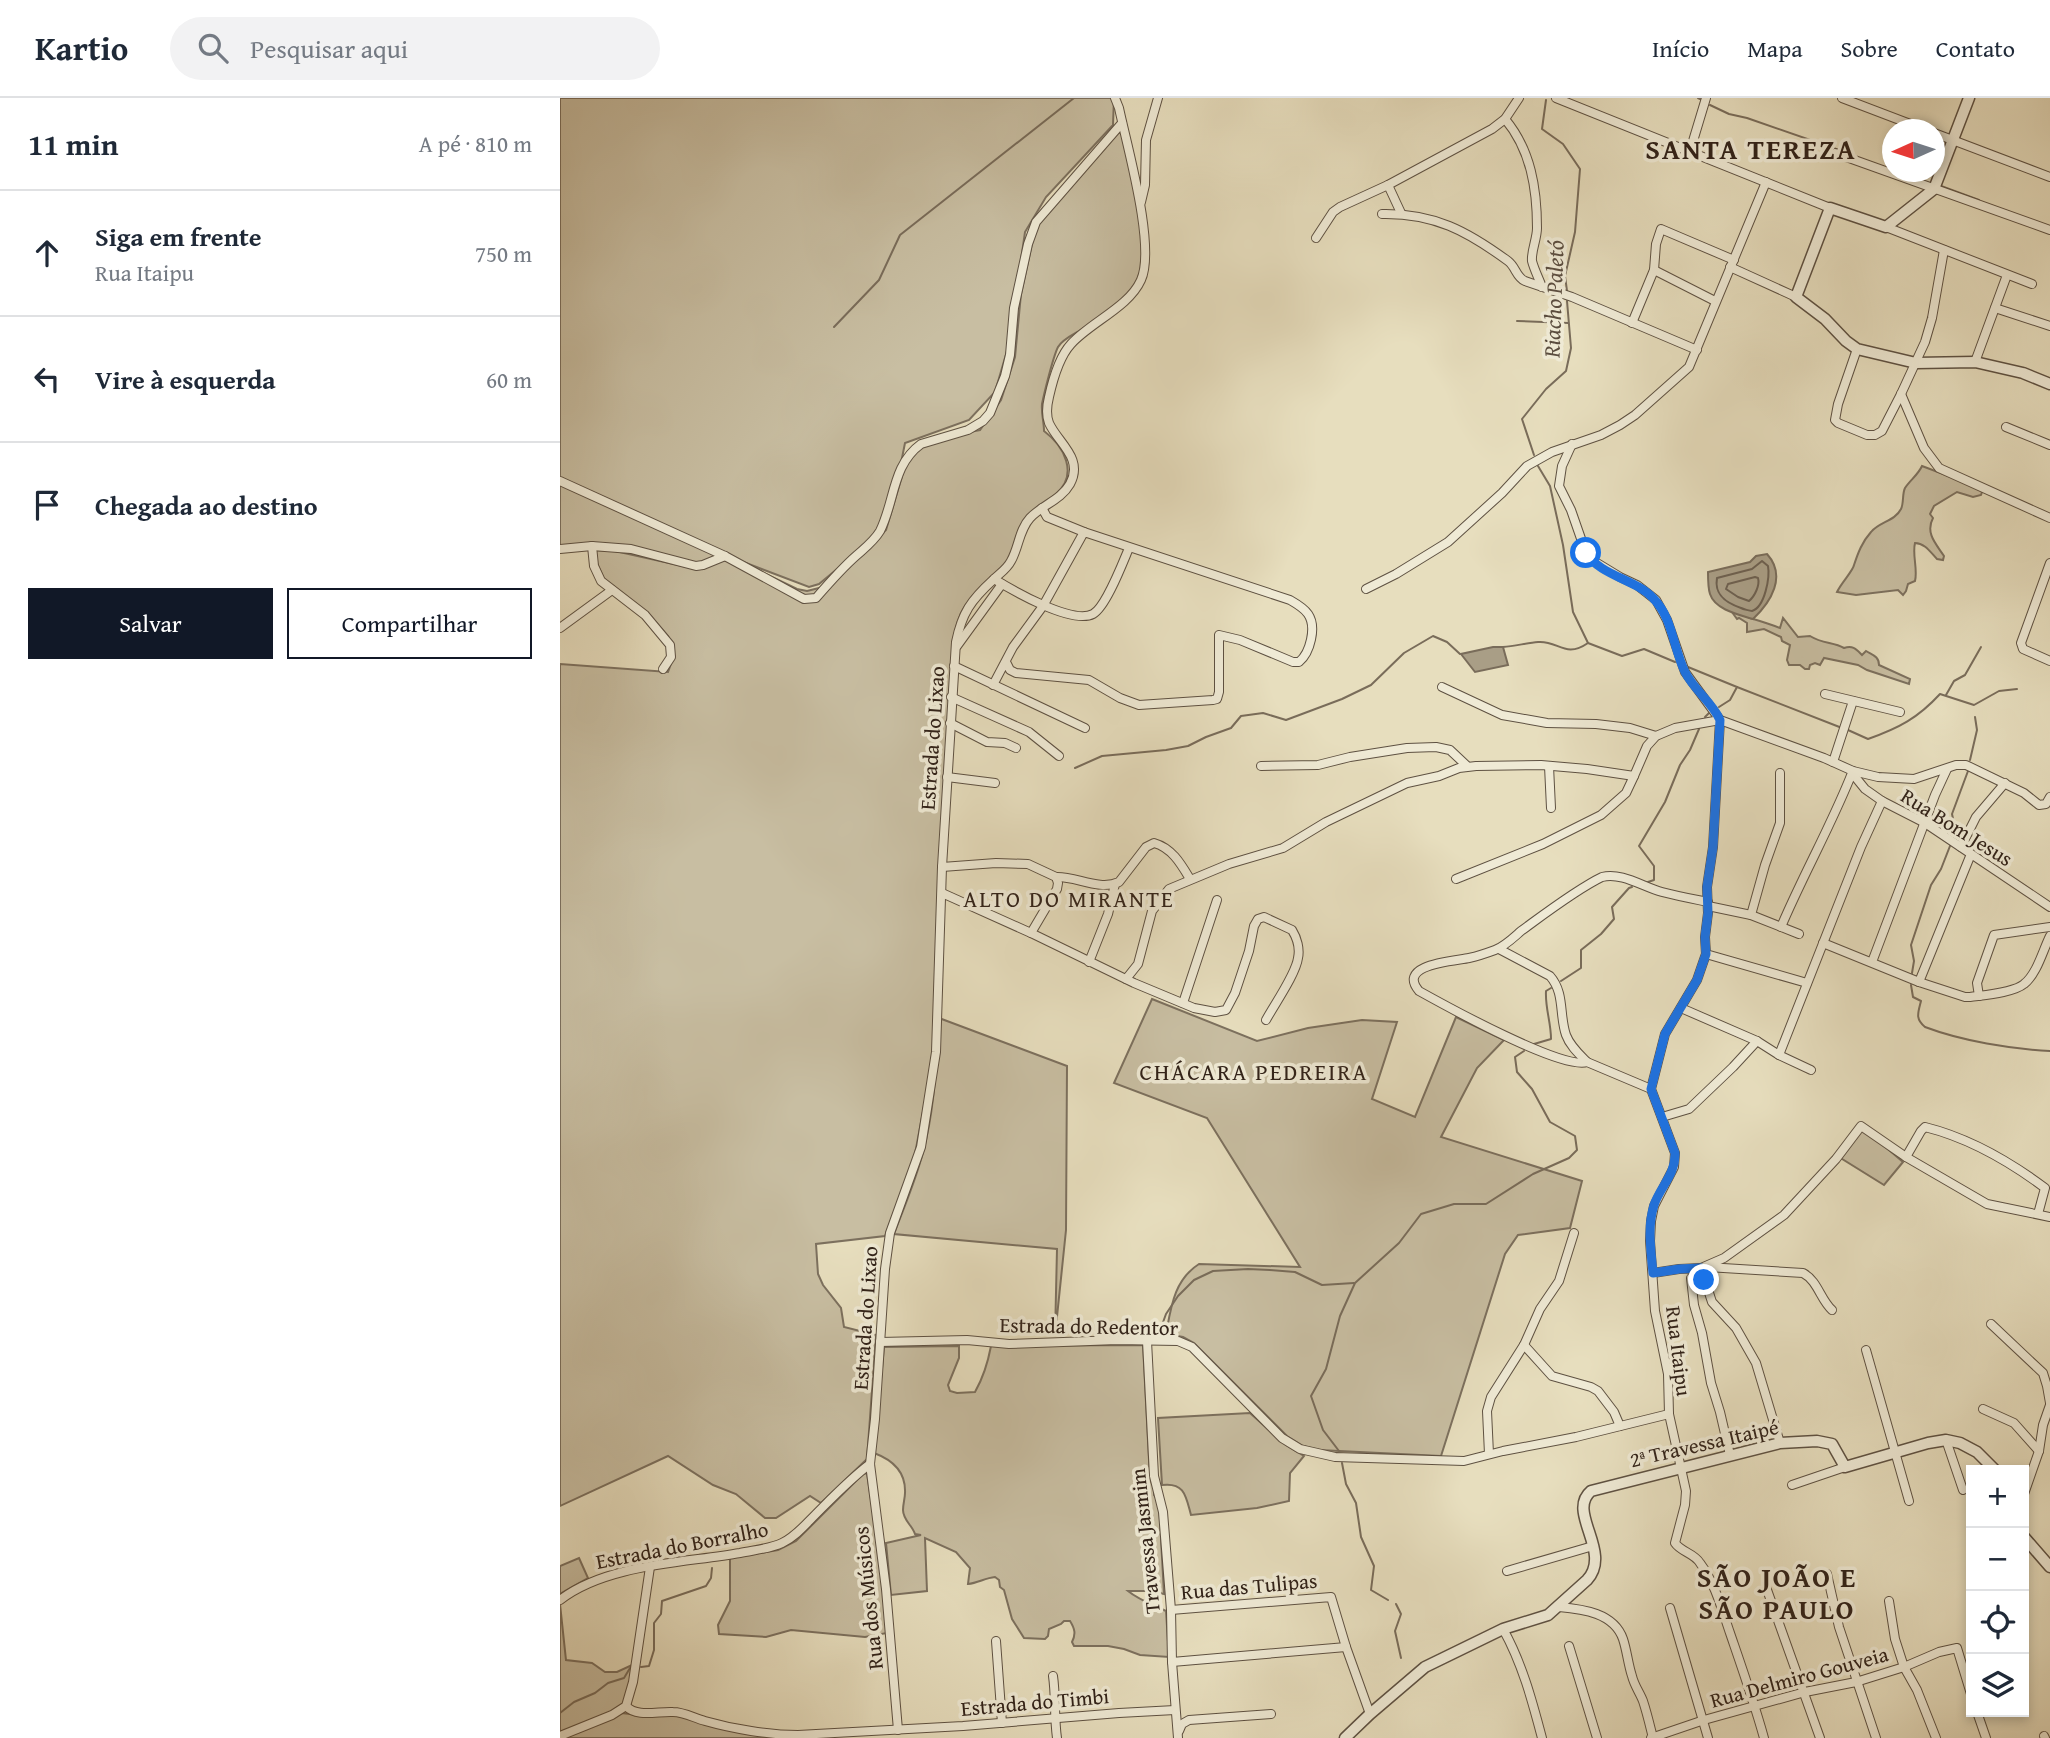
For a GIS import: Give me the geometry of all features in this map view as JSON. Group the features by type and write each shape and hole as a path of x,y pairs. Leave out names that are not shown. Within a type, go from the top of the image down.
{"street":[{"name":"Estrada do Lixao","path":"870,1464 890,1233 921,1147 936,1052 942,867 955,648 965,612 979,593 998,581 1011,562 1023,527 1042,508 1064,493 1072,480 1074,469 1070,453 1048,421 1048,405 1064,353 1071,344 1126,299 1142,278 1146,252 1141,205 1115,98"},
{"path":"1141,205 1145,185 1146,140 1158,98"},
{"path":"1316,238 1333,212 1340,207 1388,186 1492,129 1505,119 1518,98"},
{"path":"1556,98 1830,208 2032,284"},
{"path":"1690,151 1706,98"},
{"path":"1842,98 1897,119"},
{"path":"1886,227 1934,189 1969,98"},
{"path":"1505,119 1523,144 1530,164 1537,229 1532,261 1542,287"},
{"path":"560,481 725,556 804,599 816,598 876,537 903,463 914,449 921,444 968,430 983,421 997,400 1010,355 1016,301 1028,244 1036,222 1122,122"},
{"path":"1945,136 2050,177"},
{"path":"1835,153 2050,230"},
{"path":"1366,589 1448,542 1502,493 1527,466 1620,425 1689,367 1766,181"},
{"path":"1388,186 1401,214"},
{"path":"1796,297 1830,208"},
{"path":"1382,214 1434,219 1462,231 1510,262 1519,278 1572,297 1697,350"},
{"path":"1632,323 1654,271 1656,244 1661,229 1796,297 1857,349 1916,363 1975,362 2023,373 2050,384"},
{"path":"1857,349 1838,404 1836,422 1867,435 1875,435 1882,431 1916,363 1932,318 1944,250"},
{"path":"1654,271 1715,301"},
{"path":"1975,362 2007,275"},
{"path":"1995,307 2050,326"},
{"path":"1901,394 1929,456 1939,468 2050,518"},
{"path":"2006,427 2050,445"},
{"path":"1499,949 1552,977 1559,993 1567,1036 1587,1062 1651,1089 1665,1034 1697,980 1706,954 1708,879 1714,835 1720,720 1685,672 1667,620 1656,600 1637,585 1592,560 1586,553 1571,510 1559,486 1562,466 1572,444"},
{"path":"1006,662 1010,670 1016,673 1089,680 1130,702 1147,706 1217,699 1219,635 1240,640 1293,662 1299,662 1308,650 1311,618 1290,600 1084,533 1047,517 1042,508"},
{"path":"993,685 1013,647 1043,606 1084,533"},
{"path":"560,549 593,546 631,550 688,565 704,565 725,556"},
{"path":"593,546 592,557 596,573 612,590 645,615 667,639 671,657 663,669"},
{"path":"955,648 998,581 1043,606 1075,615 1091,615 1096,612 1111,587 1129,548"},
{"path":"2050,563 2021,643 2023,649 2050,662"},
{"path":"560,628 612,590"},
{"path":"954,666 1085,728"},
{"path":"1442,687 1502,715 1547,723 1630,728 1656,736"},
{"path":"1825,694 1900,712"},
{"path":"951,697 1029,732 1059,756"},
{"path":"1833,762 1853,701"},
{"path":"1456,879 1543,844 1601,815 1626,793 1647,746 1656,736 1683,726 1720,720 1833,762 1852,772 1910,780 1956,765 1966,765 2024,793 2039,805 2044,805 2050,797"},
{"path":"950,723 987,742 1005,743 1016,748"},
{"path":"1261,766 1318,765 1407,748 1436,747 1450,750 1467,766"},
{"path":"1126,979 1138,964 1152,911 1169,889 1229,864 1283,848 1325,822 1407,783 1467,766 1549,766 1634,776"},
{"path":"1549,766 1551,808"},
{"path":"1872,962 1947,769"},
{"path":"1781,927 1852,772"},
{"name":"Rua Bom Jesus","path":"1852,772 1865,789 1882,801 1925,823 2050,907"},
{"path":"1751,915 1780,823 1780,773"},
{"path":"947,777 995,783"},
{"path":"1961,847 1976,817 2005,783"},
{"path":"1779,1055 1861,847 1882,801"},
{"path":"942,867 996,863 1028,864 1056,877 1104,885 1115,884 1146,846 1154,842 1172,853 1190,879"},
{"path":"1919,982 1971,854"},
{"path":"1587,1062 1563,1060 1529,1047 1458,1012 1419,991 1414,982 1417,974 1428,966 1499,949 1594,881 1608,876 1622,877 1662,892 1751,915 1799,934"},
{"path":"1031,933 1057,889 1056,877"},
{"path":"1089,962 1108,914 1115,884"},
{"path":"942,893 1126,979 1207,1012 1226,1010 1242,974 1254,926 1258,919 1264,917 1295,933 1299,958 1266,1020"},
{"path":"1183,1003 1217,900"},
{"path":"1979,996 1978,983 1994,935 2050,927"},
{"path":"1824,943 1919,982 1965,997 2015,989 2025,984 2050,936"},
{"path":"1706,954 1807,983"},
{"path":"1681,1008 1757,1041 1811,1070"},
{"path":"1662,1117 1689,1109 1733,1068 1757,1041"},
{"name":"Rua Itaipu","path":"1651,1089 1675,1159 1671,1174 1654,1206 1650,1241 1655,1311 1668,1374 1669,1414 1685,1484 1686,1499 1675,1540 1676,1545 1695,1557 1709,1577 1755,1707"},
{"path":"1704,1267 1744,1245 1784,1215 1836,1159 1861,1126 1967,1194 1987,1203 2050,1217"},
{"path":"1906,1157 1925,1127 1987,1150 2045,1188 2038,1214"},
{"path":"1489,1454 1489,1404 1524,1345 1540,1309 1559,1281 1574,1233"},
{"path":"1704,1267 1712,1302 1737,1328 1756,1363 1780,1443"},
{"path":"1653,1273 1704,1267 1804,1273 1812,1279 1832,1310"},
{"path":"1691,1278 1694,1305 1711,1383 1730,1455"},
{"path":"1991,1324 2043,1373 2048,1386 2050,1404 2029,1480"},
{"name":"Estrada do Redentor","path":"880,1342 967,1340 1009,1344 1178,1341 1192,1347 1282,1438 1300,1449 1335,1457 1472,1460 1669,1414"},
{"name":"Travessa Jasmim","path":"1147,1341 1154,1476 1161,1501 1171,1610 1178,1736"},
{"path":"1524,1345 1552,1376 1598,1391 1614,1412 1620,1426"},
{"path":"1866,1350 1909,1501"},
{"path":"1983,1409 2014,1423 2039,1451"},
{"path":"1946,1440 1963,1490"},
{"path":"1792,1485 1895,1452 1946,1440 1960,1443 1977,1452 1991,1465"},
{"name":"2ª Travessa Itaipé","path":"1345,1738 1424,1667 1503,1629 1548,1615 1592,1574 1596,1562 1583,1507 1584,1498 1591,1490 1780,1443 1829,1442 1845,1467"},
{"name":"Estrada do Borralho","path":"560,1600 591,1581 650,1567 730,1555 782,1543 870,1464"},
{"name":"Rua dos Músicos","path":"870,1464 886,1589 898,1730"},
{"path":"2029,1543 2050,1567"},
{"path":"1507,1571 1593,1546"},
{"path":"560,1736 612,1715 626,1706 633,1682 650,1567"},
{"path":"1827,1574 1834,1610 1876,1738"},
{"path":"1766,1587 1821,1738"},
{"name":"Rua das Tulipas","path":"1171,1610 1331,1597 1346,1647"},
{"path":"1889,1601 1895,1639 1904,1667 1937,1738"},
{"path":"1559,1607 1575,1608 1602,1616 1619,1629 1652,1738"},
{"path":"1670,1608 1708,1738"},
{"path":"1503,1629 1521,1665 1542,1738"},
{"path":"996,1641 1002,1723"},
{"path":"1569,1646 1597,1738"},
{"path":"1172,1662 1346,1647 1370,1714"},
{"name":"Rua Delmiro Gouveia","path":"1652,1738 1704,1720 1805,1692 1856,1682 1957,1648 1966,1678"},
{"path":"1053,1676 1057,1738"},
{"name":"Estrada do Timbi","path":"626,1706 636,1713 678,1712 705,1722 782,1735 858,1735 1175,1710"},
{"path":"1755,1707 1764,1738"},
{"path":"1178,1736 1182,1724 1189,1720 1271,1714"},
{"path":"1979,1717 1986,1738"}],"shaded area":[{"path":"560,98 1114,98 1113,125 1046,197 1025,232 1009,344 995,392 969,420 905,443 896,488 877,536 819,584 809,587 733,558 797,589 807,591 827,586 886,530 906,463 922,444 937,438 980,430 1001,400 1015,357 1021,294 1035,230 1118,132 1123,134 1141,222 1140,272 1131,291 1097,320 1060,344 1049,376 1042,404 1044,431 1063,452 1068,469 1067,478 1056,494 1023,522 1007,562 966,605 955,630 938,895 933,1049 914,1159 885,1236 816,1244 818,1274 841,1308 844,1327 876,1335 867,1459 821,1503 810,1496 776,1518 765,1518 736,1494 713,1485 668,1456 560,1506 560,664 668,672 673,658 674,648 668,636 648,613 604,579 596,561 595,550 615,551 687,567 705,567 724,555 718,552 719,555 703,563 631,550 593,547 560,549"},
{"path":"1922,466 1983,489 1981,495 1973,497 1957,492 1934,506 1930,514 1933,518 1930,529 1944,556 1943,560 1937,559 1925,546 1915,543 1915,581 1908,584 1903,595 1898,590 1856,595 1837,592 1853,568 1868,536 1898,513 1902,507 1905,488"},
{"path":"1732,612 1780,628 1783,618 1798,637 1810,636 1844,648 1852,647 1862,655 1866,651 1876,658 1879,665 1910,679 1909,684 1858,665 1824,658 1820,665 1815,663 1810,665 1809,669 1800,665 1789,665 1787,660 1790,645 1764,629 1747,632 1747,623 1737,619"},
{"path":"1152,999 1257,1041 1308,1028 1362,1020 1397,1022 1372,1099 1415,1117 1456,1017 1504,1040 1477,1068 1441,1137 1582,1181 1570,1228 1518,1235 1505,1254 1441,1456 1319,1450 1303,1446 1287,1436 1194,1343 1183,1337 1166,1334 1179,1286 1199,1264 1300,1267 1207,1118 1114,1083"},
{"path":"939,1018 1067,1066 1066,1230 1055,1336 1057,1249 894,1234 917,1173 927,1136"},
{"path":"1862,1127 1903,1162 1884,1185 1839,1157"},
{"path":"1143,1345 1150,1479 1154,1495 1159,1502 1164,1594 1128,1591 1166,1611 1169,1657 1140,1655 1108,1646 1074,1646 1074,1632 1070,1621 1064,1621 1049,1629 1045,1639 1024,1638 1012,1619 999,1580 995,1577 968,1584 970,1568 956,1552 925,1538 927,1591 891,1595 886,1543 921,1535 915,1534 903,1514 905,1486 901,1473 887,1459 874,1453 884,1347 959,1346 959,1358 948,1385 950,1391 957,1393 975,1392 985,1370 991,1346"},
{"path":"1250,1413 1286,1445 1304,1456 1290,1473 1289,1501 1257,1508 1191,1515 1186,1497 1180,1488 1162,1485 1158,1418"},
{"path":"867,1473 879,1552 887,1633 865,1637 791,1630 766,1637 719,1634 718,1625 730,1601 730,1558 778,1550 796,1541"},
{"path":"579,1558 588,1578 560,1594 560,1566"},
{"path":"560,1604 566,1660 592,1663 605,1672 617,1672 632,1665 626,1699 621,1705 606,1715 560,1733"},
{"path":"621,1713 667,1714 793,1738 562,1738"}],"water":[{"path":"1767,554 1773,562 1776,580 1771,597 1753,619 1728,611 1713,600 1708,572 1750,562 1756,556"},
{"path":"1503,647 1508,665 1475,672 1461,654"}],"waterway":[{"path":"834,327 879,280 900,235 1074,98"},
{"name":"Riacho Paletó","path":"1546,100 1542,129 1563,144 1580,169 1575,232 1565,276 1567,291"},
{"path":"1710,105 1729,114 1842,151"},
{"path":"1941,186 1979,200"},
{"name":"Riacho Paletó","path":"1534,455 1522,419 1546,389 1566,371 1571,348 1567,301"},
{"path":"1517,321 1568,323"},
{"name":"Riacho Paletó","path":"1538,466 1550,486 1563,545 1573,612 1588,643 1622,656 1644,649 1675,662"},
{"path":"1075,768 1102,756 1188,746 1231,728 1241,716 1263,713 1286,720 1371,685 1404,653 1433,636 1447,642 1460,654"},
{"path":"1503,647 1545,642 1573,649 1588,643"},
{"path":"1946,695 1954,681 1965,675 1981,647"},
{"path":"1688,667 1737,687 1730,700 1719,707"},
{"name":"Riacho Paletó","path":"1737,687 1842,728"},
{"name":"Riacho Paletó","path":"1848,730 1868,739 1907,721 1924,710 1940,694 1974,705 1999,691 2017,689"},
{"path":"1705,717 1709,713"},
{"path":"1970,760 1977,730 1975,717"},
{"path":"1648,882 1654,880 1654,866 1639,846 1665,802 1699,729"},
{"path":"1953,835 1955,828 1952,814 1968,771"},
{"path":"1912,973 1914,961 1911,945 1931,885 1950,846"},
{"path":"1561,981 1581,968 1581,950 1614,919 1612,907 1632,887"},
{"path":"1911,985 1913,997 1921,1001 1918,1012 1925,1027 1987,1044 2050,1051"},
{"path":"1534,1044 1551,1039 1546,997 1546,991 1551,988"},
{"path":"1339,1451 1323,1430 1311,1396 1326,1369 1340,1316 1355,1283 1399,1243 1421,1214 1454,1204 1486,1204 1533,1174 1569,1158 1577,1150 1575,1136 1550,1122 1532,1089 1517,1072 1515,1057 1524,1051"},
{"path":"1158,1336 1166,1314 1178,1296 1194,1280 1213,1271 1248,1269 1295,1272 1322,1285 1354,1283"},
{"path":"1342,1463 1346,1484 1356,1503 1361,1537 1374,1566 1371,1590 1388,1600"},
{"path":"641,1667 649,1666 654,1650 654,1623 661,1614 662,1601 706,1586 711,1578 712,1568"},
{"path":"1396,1604 1401,1614 1395,1631 1401,1658"},
{"path":"560,1713 608,1683 624,1678 630,1668"}],"district":[{"name":"SANTA TEREZA","path":"1751,148"},
{"name":"ALTO DO MIRANTE","path":"1069,898"},
{"name":"CHÁCARA PEDREIRA","path":"1254,1071"},
{"name":"SÃO JOÃO E SÃO PAULO","path":"1777,1592"}],"route":[{"path":"1586,553 1592,560 1647,591 1656,600 1667,620 1685,672 1720,720 1713,847 1707,887 1708,913 1704,944 1706,954 1697,980 1665,1034 1651,1089 1675,1153 1674,1167 1654,1206 1651,1221 1653,1273 1701,1268 1704,1280"}]}
